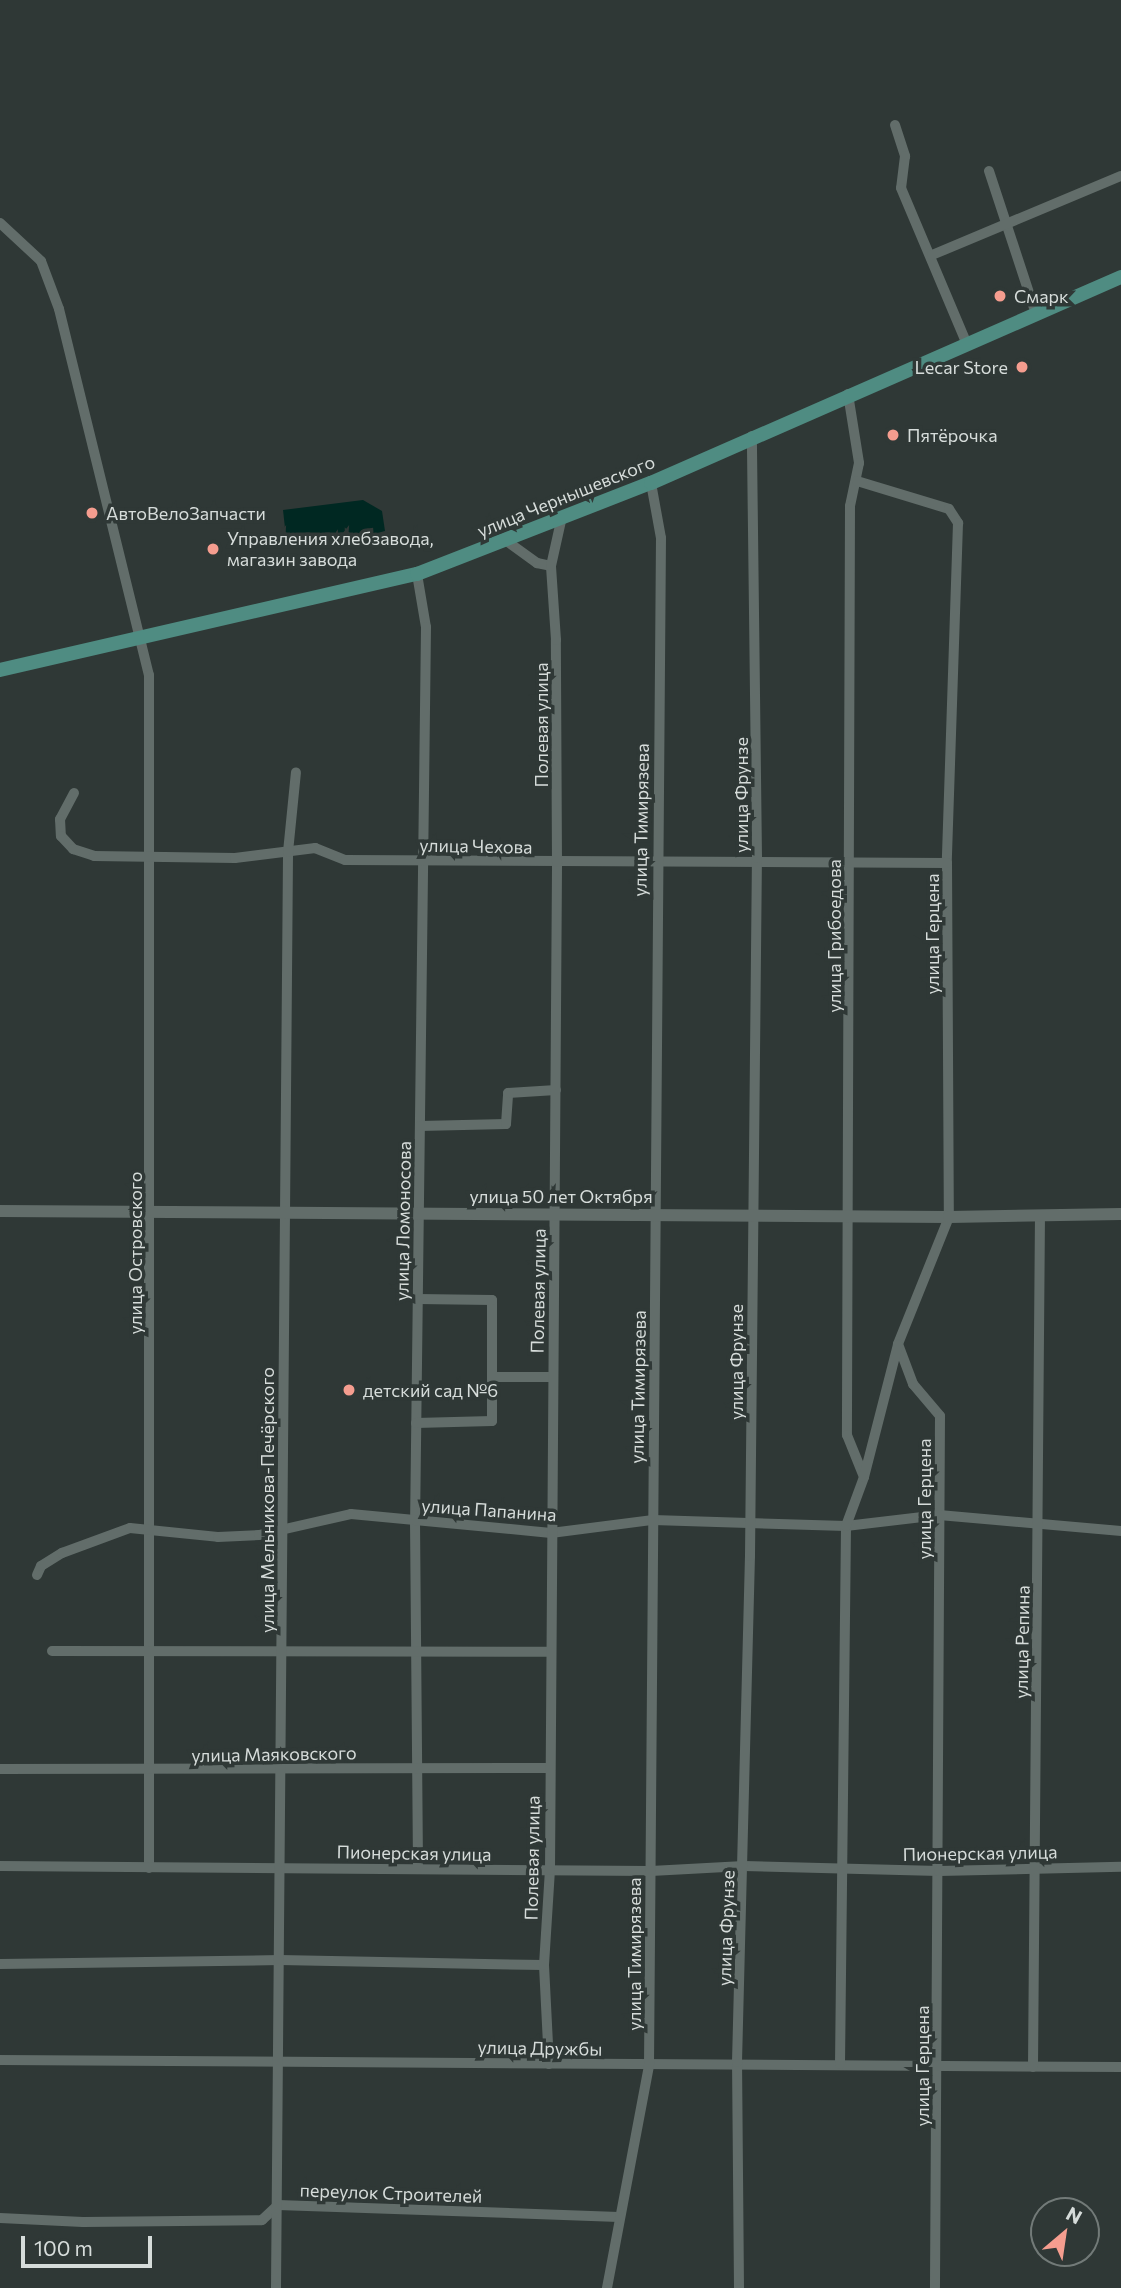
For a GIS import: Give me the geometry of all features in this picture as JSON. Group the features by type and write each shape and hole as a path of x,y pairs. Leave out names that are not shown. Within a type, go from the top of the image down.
{"main road":[{"name":"улица Чернышевского","path":"0,670 417,574 561,521 1121,277"}],"street":[{"path":"895,125 905,156 901,188 932,255 967,344"},
{"path":"989,171 1036,314"},
{"path":"932,255 1009,226 1121,176"},
{"name":"улица Островского","path":"0,223 41,261 59,309 138,640 149,675 149,1528 152,1772 149,1868"},
{"name":"улица Грибоедова","path":"848,394 859,463 850,506 850,1215 847,1435 864,1477"},
{"name":"улица Фрунзе","path":"738,2288 737,2062 744,1866 750,1526 757,859 752,436"},
{"name":"улица Герцена","path":"857,481 949,509 958,523 947,863 949,1217 898,1344 913,1384 940,1416 939,2066 935,2288"},
{"name":"улица Тимирязева","path":"607,2288 649,2065 660,538 651,483"},
{"name":"Полевая улица","path":"549,2064 544,1965 550,1870 557,862 556,640 551,566 561,521"},
{"path":"508,542 537,563 551,566"},
{"name":"улица Ломоносова","path":"417,574 426,627 415,1521 418,1869"},
{"name":"улица Мельникова-Печёрского","path":"276,2288 282,1868 288,852 296,772"},
{"name":"улица Чехова","path":"74,793 61,819 61,836 73,849 94,856 235,858 314,848 345,860 557,862 757,859 947,863"},
{"path":"420,1126 506,1124 508,1093 556,1090"},
{"name":"улица 50 лет Октября","path":"0,1211 949,1217 1121,1214"},
{"name":"улица Репина","path":"1033,2067 1040,1522 1040,1217"},
{"path":"416,1423 492,1421 492,1300 418,1299"},
{"path":"840,2064 839,1869 846,1527 864,1477 898,1344"},
{"path":"492,1377 553,1377"},
{"name":"улица Папанина","path":"37,1575 41,1566 62,1553 130,1528 218,1536 260,1535 351,1514 551,1533 653,1520 750,1526 846,1527 939,1515 1121,1531"},
{"path":"52,1651 550,1652"},
{"name":"улица Маяковского","path":"0,1769 152,1772 549,1768"},
{"name":"Пионерская улица","path":"0,1866 651,1871 744,1866 939,1871 1121,1867"},
{"path":"0,1964 280,1960 544,1965"},
{"name":"улица Дружбы","path":"0,2060 278,2060 649,2065 737,2062 1121,2067"},
{"name":"переулок Строителей","path":"0,2218 83,2222 262,2220 278,2205 619,2217"}],"shaded area":[{"path":"363,500 382,511 385,531 358,538 292,541 286,537 283,510"}],"place":[{"name":"Смарк","path":"1000,296"},
{"name":"Lecar Store","path":"1022,367"},
{"name":"Пятёрочка","path":"893,435"},
{"name":"АвтоВелоЗапчасти","path":"92,513"},
{"name":"Управления хлебзавода, магазин завода","path":"213,549"},
{"name":"детский сад №6","path":"349,1390"}]}
